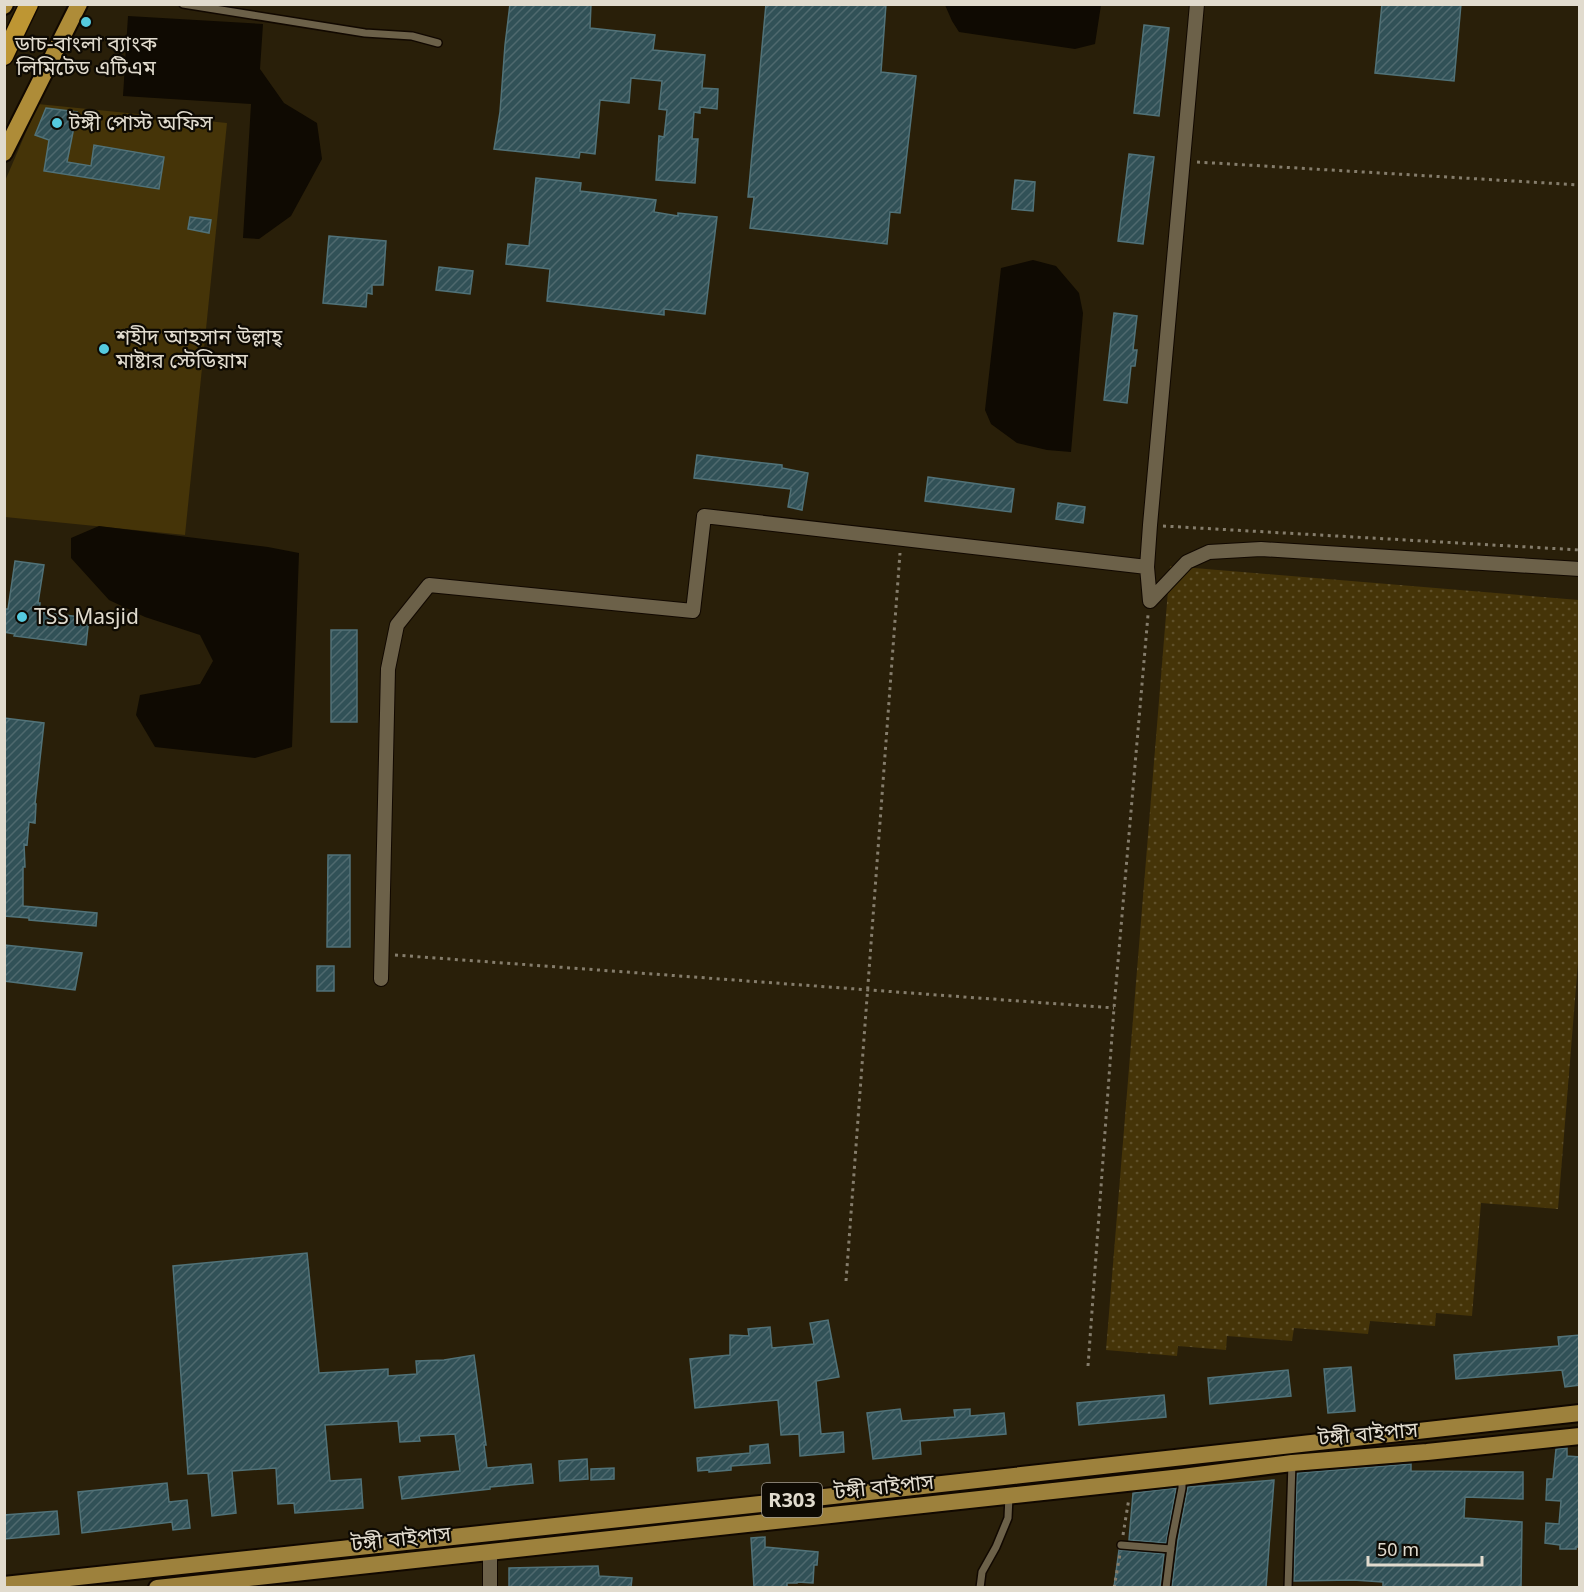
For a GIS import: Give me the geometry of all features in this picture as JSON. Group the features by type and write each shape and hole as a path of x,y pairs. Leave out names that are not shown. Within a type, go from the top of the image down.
{"highway":[{"path":"4,56 29,4"},
{"path":"4,153 79,4"}],"main road":[{"name":"R303","path":"4,1585 1580,1413"},
{"name":"টঙ্গী বাইপাস","path":"157,1587 1009,1496 1292,1463 1580,1436"}],"street":[{"path":"1150,601 1147,567 1150,525 1197,4"},
{"path":"381,979 388,669 397,625 429,585 693,611 704,516 1147,567"},
{"path":"1150,601 1187,562 1209,552 1261,549 1580,569"},
{"path":"490,1552 490,1587"}],"lane":[{"path":"183,4 365,33 412,36 438,43"},
{"path":"1288,1587 1292,1463"},
{"path":"1166,1587 1182,1477"},
{"path":"980,1587 982,1572 1008,1518 1009,1496"},
{"path":"1121,1545 1171,1549"}],"path":[{"path":"1183,162 1580,185"},
{"path":"1150,525 1580,550"},
{"path":"846,1281 901,539"},
{"path":"1088,1366 1114,1008 1150,601"},
{"path":"396,956 1114,1008"}],"shaded area":[{"path":"945,5 1101,5 1095,44 1075,49 959,32"},
{"path":"128,16 263,24 260,69 284,103 317,123 322,159 291,216 259,239 243,238 251,104 123,96"},
{"name":"শহীদ আহসান উল্লাহ্‌ মাষ্টার স্টেডিয়াম","path":"38,104 227,123 185,535 5,517 5,181"},
{"path":"1033,260 1056,266 1079,293 1083,313 1071,452 1047,450 1017,443 991,424 985,410 1001,268"},
{"path":"99,526 299,553 292,747 255,758 155,747 136,715 140,695 200,684 213,661 200,635 145,617 109,600 71,558 71,538"},
{"path":"1170,566 1579,600 1580,938 1558,1209 1481,1203 1472,1316 1436,1313 1435,1326 1370,1321 1368,1334 1294,1328 1292,1341 1227,1336 1226,1350 1178,1346 1177,1356 1106,1350"}],"building":[{"path":"510,4 591,4 590,28 655,35 653,50 705,55 702,88 718,89 717,109 700,107 700,113 694,112 692,139 698,139 695,183 656,180 659,136 664,137 667,110 659,109 662,81 631,78 629,103 600,100 595,154 580,152 579,158 494,149 500,112"},
{"path":"766,4 886,4 881,72 916,76 900,213 890,212 887,244 750,228 754,197 748,197"},
{"path":"1382,4 1461,4 1454,81 1375,73"},
{"path":"1144,25 1169,28 1159,116 1134,113"},
{"path":"46,108 77,112 67,162 91,166 94,145 164,157 159,189 44,171 49,140 35,135"},
{"path":"1129,154 1154,157 1143,244 1118,241"},
{"path":"536,178 581,183 580,191 656,200 654,212 678,216 678,213 717,217 705,314 664,309 664,315 547,301 550,269 506,264 508,244 529,246"},
{"path":"1015,180 1035,182 1033,211 1012,209"},
{"path":"190,217 211,220 209,233 188,229"},
{"path":"329,236 386,241 383,285 372,285 372,294 367,293 366,307 323,303"},
{"path":"439,267 473,271 470,294 436,290"},
{"path":"1114,313 1137,316 1133,350 1137,350 1135,366 1131,366 1127,403 1104,400"},
{"path":"697,455 782,465 782,468 808,473 802,510 788,507 791,489 694,478"},
{"path":"928,477 1014,489 1011,512 925,501"},
{"path":"1058,503 1085,507 1083,523 1056,519"},
{"path":"15,561 44,565 38,603 40,603 39,612 89,618 86,645 14,636 15,634 4,632 4,609 8,609"},
{"path":"331,630 357,630 357,722 331,722"},
{"path":"4,718 44,723 35,823 29,822 27,845 24,844 23,906 97,913 96,926 4,916"},
{"path":"328,855 350,855 350,947 327,947"},
{"path":"4,945 82,953 75,990 4,981"},
{"path":"317,966 334,966 334,991 317,991"},
{"path":"307,1253 319,1373 388,1369 388,1376 417,1374 416,1361 444,1360 474,1355 487,1468 531,1464 533,1483 402,1499 399,1477 460,1471 455,1434 419,1436 420,1441 400,1442 398,1421 325,1425 330,1481 361,1479 363,1508 295,1513 294,1503 278,1504 276,1468 232,1471 236,1513 212,1516 208,1473 188,1474 173,1266"},
{"path":"828,1320 839,1377 816,1381 821,1434 843,1432 844,1452 800,1456 799,1434 781,1435 778,1400 695,1408 690,1359 730,1355 730,1335 749,1336 748,1329 770,1327 772,1348 814,1344 810,1323"},
{"path":"1580,1335 1580,1385 1565,1387 1562,1370 1456,1379 1454,1355 1559,1346 1558,1337"},
{"path":"1351,1367 1355,1411 1328,1413 1324,1369"},
{"path":"1288,1370 1291,1396 1210,1404 1208,1378"},
{"path":"1164,1395 1166,1417 1079,1425 1077,1403"},
{"path":"900,1409 902,1421 955,1417 954,1410 970,1409 970,1416 1004,1413 1006,1434 920,1441 921,1454 873,1459 867,1413"},
{"path":"768,1444 770,1463 731,1466 731,1470 698,1471 697,1458 750,1453 750,1446"},
{"path":"1567,1448 1567,1456 1580,1457 1580,1547 1576,1549 1560,1549 1560,1545 1545,1543 1546,1523 1559,1524 1561,1501 1546,1500 1547,1479 1553,1479 1556,1449"},
{"path":"587,1459 588,1479 560,1481 559,1461"},
{"path":"1411,1464 1411,1471 1523,1472 1523,1499 1465,1497 1464,1518 1522,1522 1521,1587 1383,1587 1383,1582 1294,1581 1297,1473"},
{"path":"614,1468 614,1479 591,1480 591,1469"},
{"path":"1274,1480 1266,1587 1172,1587 1188,1487"},
{"path":"167,1483 169,1502 187,1500 190,1528 173,1530 172,1522 82,1533 78,1492"},
{"path":"1176,1488 1166,1543 1129,1540 1133,1493"},
{"path":"57,1511 59,1534 4,1539 4,1515"},
{"path":"765,1537 765,1547 818,1552 817,1565 814,1565 813,1583 787,1583 787,1587 754,1587 751,1538"},
{"path":"1119,1550 1164,1554 1160,1587 1114,1587"},
{"path":"598,1566 599,1576 632,1578 631,1587 509,1587 509,1568"}],"place":[{"name":"ডাচ-বাংলা ব্যাংক লিমিটেড এটিএম","path":"86,22"},
{"name":"টঙ্গী পোস্ট অফিস","path":"57,123"},
{"name":"শহীদ আহসান উল্লাহ্‌ মাষ্টার স্টেডিয়াম","path":"104,349"},
{"name":"TSS Masjid","path":"22,617"}]}
